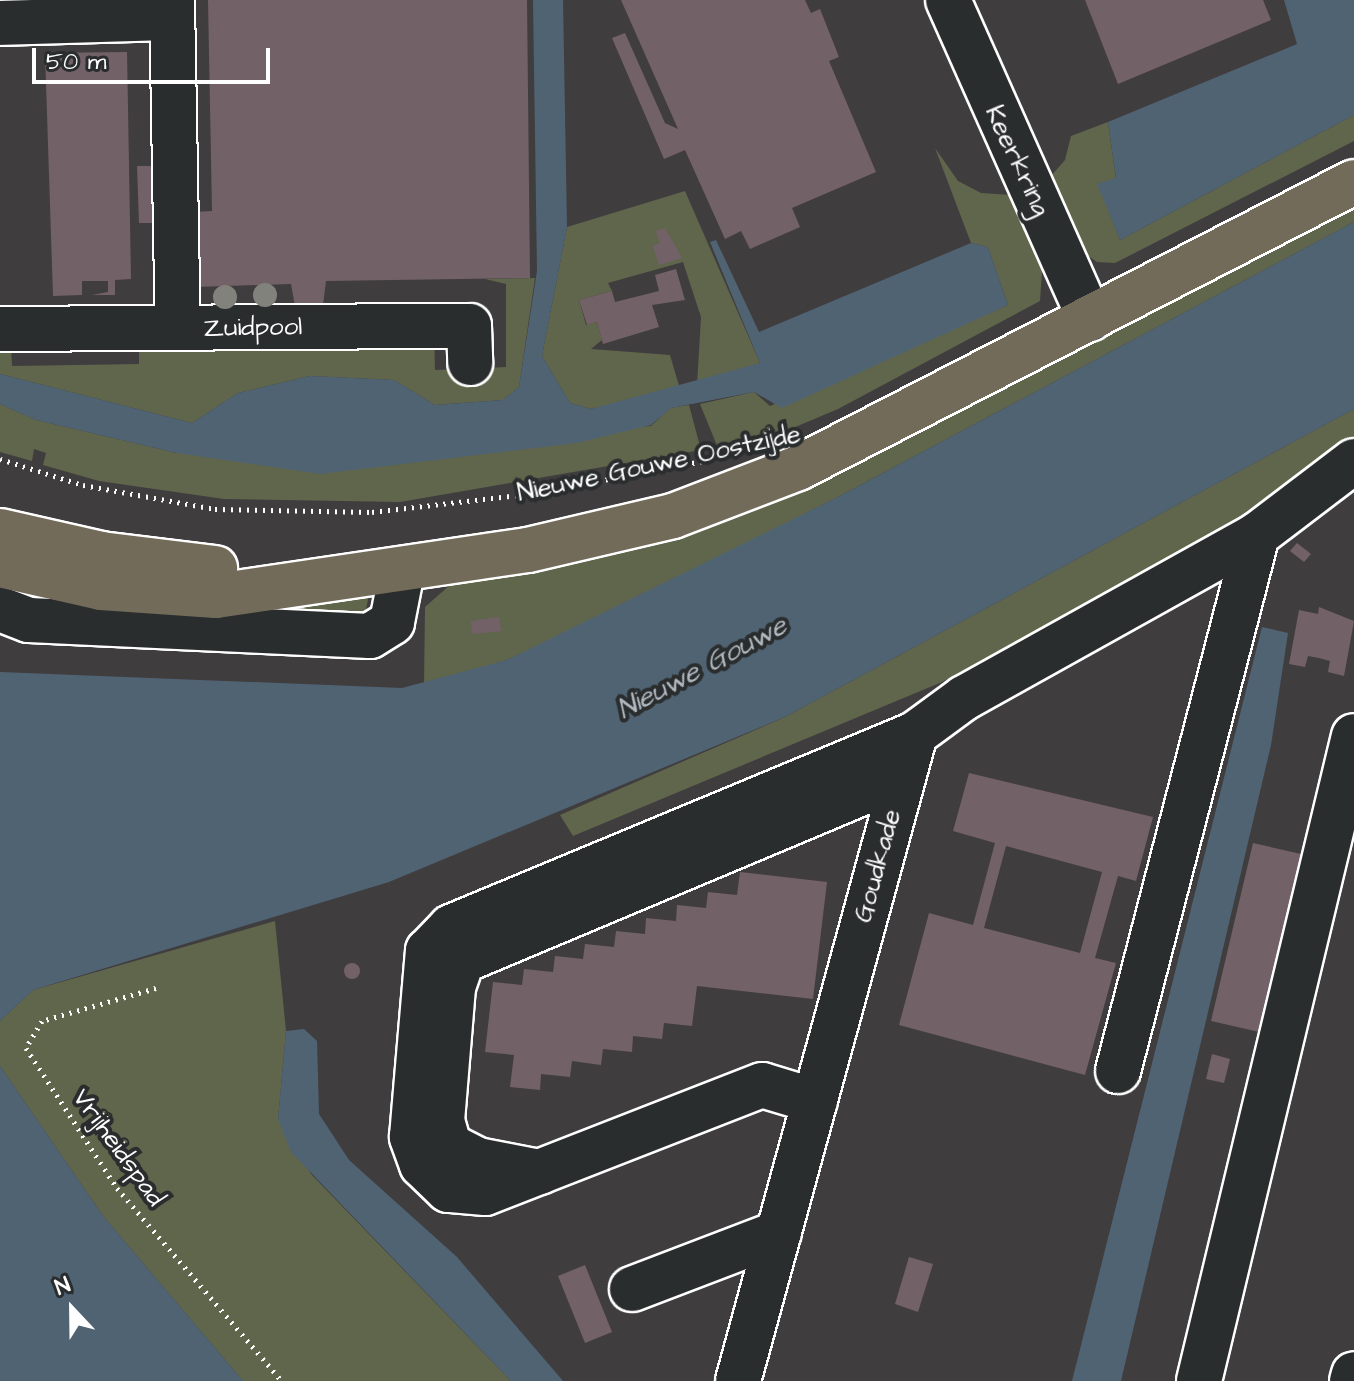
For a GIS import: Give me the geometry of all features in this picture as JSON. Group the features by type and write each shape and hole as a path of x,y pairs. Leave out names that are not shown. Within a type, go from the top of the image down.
{"main road":[{"name":"Nieuwe Gouwe Oostzijde","path":"0,565 101,588 216,596 391,573 528,550 736,494 1090,319 1354,182"},
{"name":"Nieuwe Gouwe Oostzijde","path":"0,531 101,554 220,568 391,573"}],"street":[{"name":"Keerkring","path":"948,0 999,126 1090,319"},
{"path":"0,23 121,20 172,9 178,328"},
{"name":"Zuidpool","path":"0,329 178,328 470,344"},
{"path":"815,1101 762,1085 485,1193 448,1190 422,1165 412,1137 428,951 451,927 915,734 964,698 1257,535 1291,506 1354,461"},
{"path":"1118,1071 1257,535"},
{"path":"0,609 29,620 370,636 392,622 391,573"},
{"name":"Goudkade","path":"738,1381 915,734"},
{"path":"1199,1381 1354,736"},
{"path":"540,1172 478,1160 449,1145 442,1121 453,987 462,961 903,776"},
{"path":"632,1289 779,1233"},
{"path":"1352,1381 1354,1374"}],"path":[{"name":"Nieuwe Gouwe Oostzijde","path":"0,459 83,485 215,509 372,512 535,493 715,458"},
{"name":"Vrijheidspad","path":"156,988 42,1021 26,1048 117,1188 282,1381"}],"green space":[{"path":"1354,115 1354,141 1115,263 1097,262 1075,247 1044,184 1065,160 1071,136 1108,122 1116,179 1098,184 1120,240"},
{"path":"935,148 958,181 981,193 1012,195 1042,271 1040,301 838,409 781,433 718,448 700,404 754,392 770,406 1008,305 988,247 971,243"},
{"path":"685,191 760,363 697,385 701,317 683,262 608,283 612,291 579,300 586,325 597,322 602,340 591,349 670,355 680,389 591,409 570,403 542,356 567,227"},
{"path":"1354,194 1354,222 838,497 620,608 507,660 424,686 425,607 459,577 636,541"},
{"path":"535,278 519,387 503,400 435,405 394,380 310,376 238,393 192,423 0,374 0,345 11,344 12,366 139,364 139,342 434,334 435,370 458,369 458,383 485,382 486,368 506,367 506,284 485,279"},
{"path":"0,404 36,420 177,453 651,426 670,408 689,405 701,450 400,502 224,499 99,481 43,465 46,453 34,449 32,461 0,452"},
{"path":"1354,409 1354,442 1254,513 942,682 573,836 560,815 785,717"},
{"path":"369,595 365,614 349,621 241,605"},
{"path":"275,921 286,1031 278,1119 311,1174 511,1381 243,1381 103,1216 0,1066 0,1021 33,990"}],"water":[{"path":"533,0 563,0 567,227 542,356 570,403 591,409 760,363 710,242 716,240 759,332 971,243 988,247 1008,305 782,408 754,392 671,408 651,425 577,443 320,474 177,453 36,420 0,404 0,374 192,423 238,393 310,376 394,380 435,405 503,400 519,387 537,271"},
{"path":"1284,0 1354,0 1354,115 1120,240 1097,184 1116,178 1108,122 1297,44"},
{"name":"Nieuwe Gouwe","path":"1354,222 1354,409 785,717 389,882 33,990 0,1021 0,672 402,688 507,660 838,497"},
{"path":"1262,627 1288,633 1271,745 1121,1381 1072,1381"},
{"path":"304,1029 317,1041 319,1114 349,1160 457,1257 563,1381 511,1381 291,1152 278,1119 286,1031"},
{"path":"0,1066 103,1216 243,1381 0,1381"}],"building":[{"path":"208,0 527,0 530,278 326,281 323,305 295,306 291,284 195,287 194,212 212,211"},
{"path":"621,0 805,0 811,13 820,9 839,57 829,61 876,172 792,208 800,227 750,249 741,231 725,239 685,150 664,159 612,38 625,33 665,123 678,129"},
{"path":"1085,0 1263,0 1271,20 1118,84"},
{"path":"127,52 131,279 115,280 115,295 92,295 108,292 108,281 82,281 82,295 53,296 45,53"},
{"path":"137,166 155,166 157,223 139,223"},
{"path":"665,228 682,258 659,265 653,246 660,243 656,231"},
{"path":"676,269 685,300 652,305 659,327 603,344 597,322 587,325 579,300 612,291 615,302 659,291 655,275"},
{"path":"1297,543 1311,554 1304,562 1290,551"},
{"path":"1319,607 1354,621 1344,676 1328,672 1330,661 1319,658 1308,656 1305,667 1289,664 1299,610 1318,614"},
{"path":"499,617 501,631 472,634 471,621"},
{"path":"969,773 1153,817 1136,881 1118,876 1095,958 1116,963 1085,1075 899,1025 929,913 973,925 995,843 953,831","holes":["1006,846 1102,872 1080,953 984,928"]},
{"path":"1253,843 1310,856 1268,1034 1211,1021"},
{"path":"740,872 827,882 813,999 697,986 692,1026 664,1023 662,1039 633,1036 632,1052 603,1049 601,1065 572,1061 570,1077 541,1074 540,1090 510,1087 514,1055 485,1052 493,982 522,985 524,969 553,972 555,956 583,959 585,944 614,947 616,931 645,934 646,918 676,921 677,905 706,908 708,892 737,895"},
{"path":"349,963 355,963 360,971 358,977 349,979 344,974 344,968"},
{"path":"1212,1054 1230,1059 1224,1083 1206,1079"},
{"path":"909,1257 933,1264 918,1312 895,1304"},
{"path":"585,1265 612,1332 585,1343 558,1276"}]}
